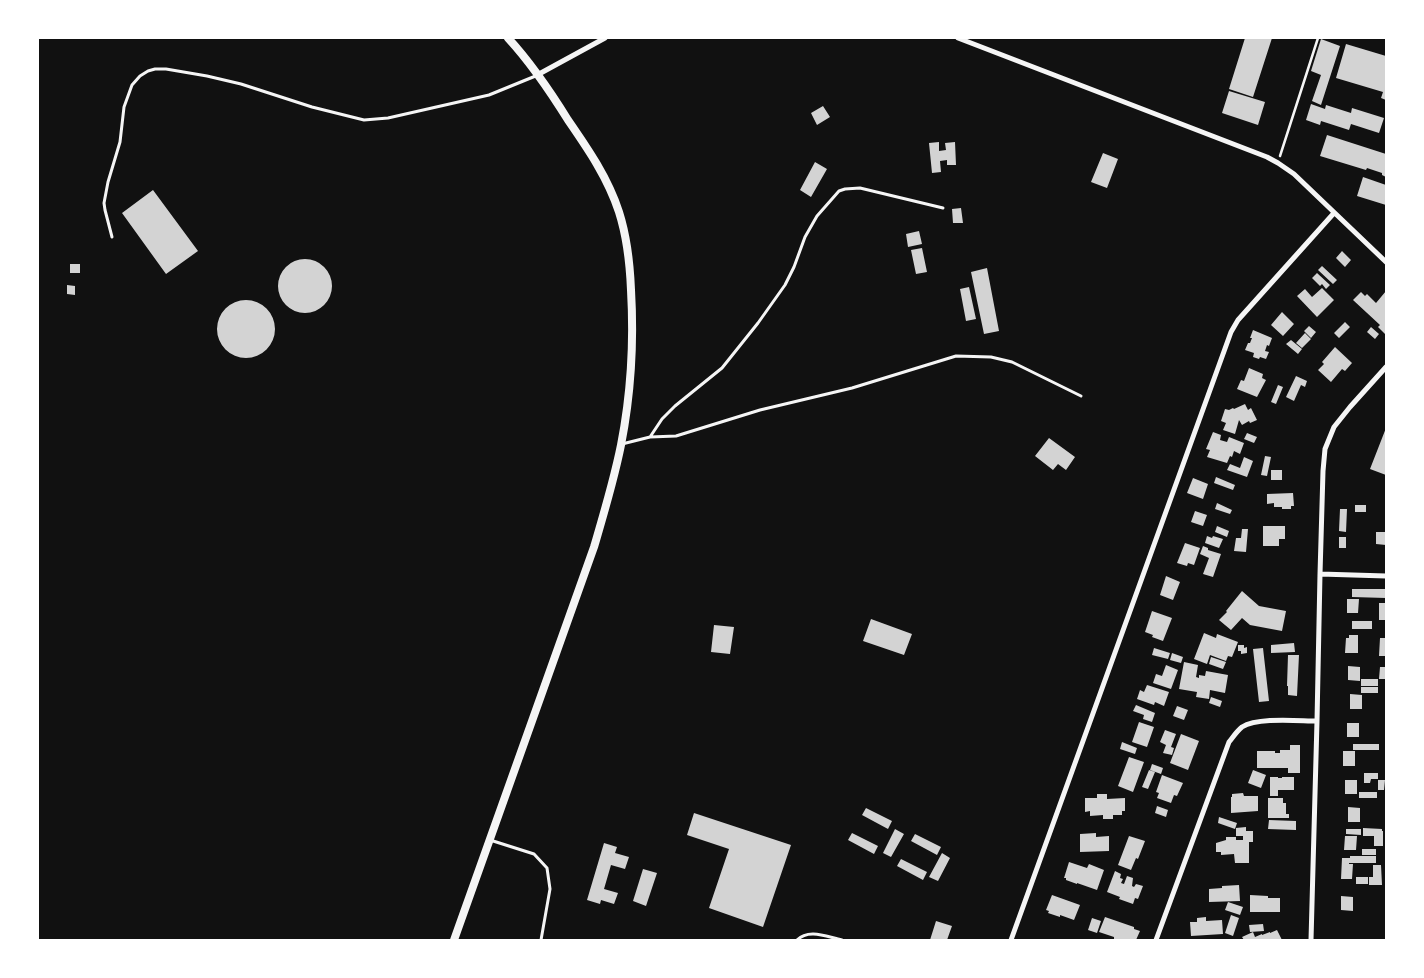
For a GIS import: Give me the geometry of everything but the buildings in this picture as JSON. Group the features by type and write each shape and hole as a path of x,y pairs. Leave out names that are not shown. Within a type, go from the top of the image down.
{"street":[{"path":"454,940 594,547 610,492 621,444 632,350 630,268 620,213 604,174 539,74 508,38"},
{"path":"539,74 605,38"},
{"path":"958,38 1256,152 1278,163 1294,174 1386,262"},
{"path":"1011,940 1232,332 1238,320 1334,213"},
{"path":"1311,940 1325,449 1334,427 1350,406 1386,367"},
{"path":"1320,574 1386,576"},
{"path":"1156,940 1229,742 1234,735 1250,723 1266,721 1317,721"}],"lane":[{"path":"112,237 104,203 120,142 124,107 132,85 140,76 155,68 166,68 241,84 312,107 364,120 388,118 489,95 539,74"},
{"path":"650,437 675,406 722,368 752,330 785,285 805,238 818,216 839,191 860,188 880,191 943,208"},
{"path":"621,444 650,437 676,436 760,410 852,388 956,356 991,357 1012,362 1081,396"},
{"path":"489,839 534,854 547,868 550,888 541,940"},
{"path":"797,940 813,933 842,940"}],"path":[{"path":"1278,163 1318,38"}]}
